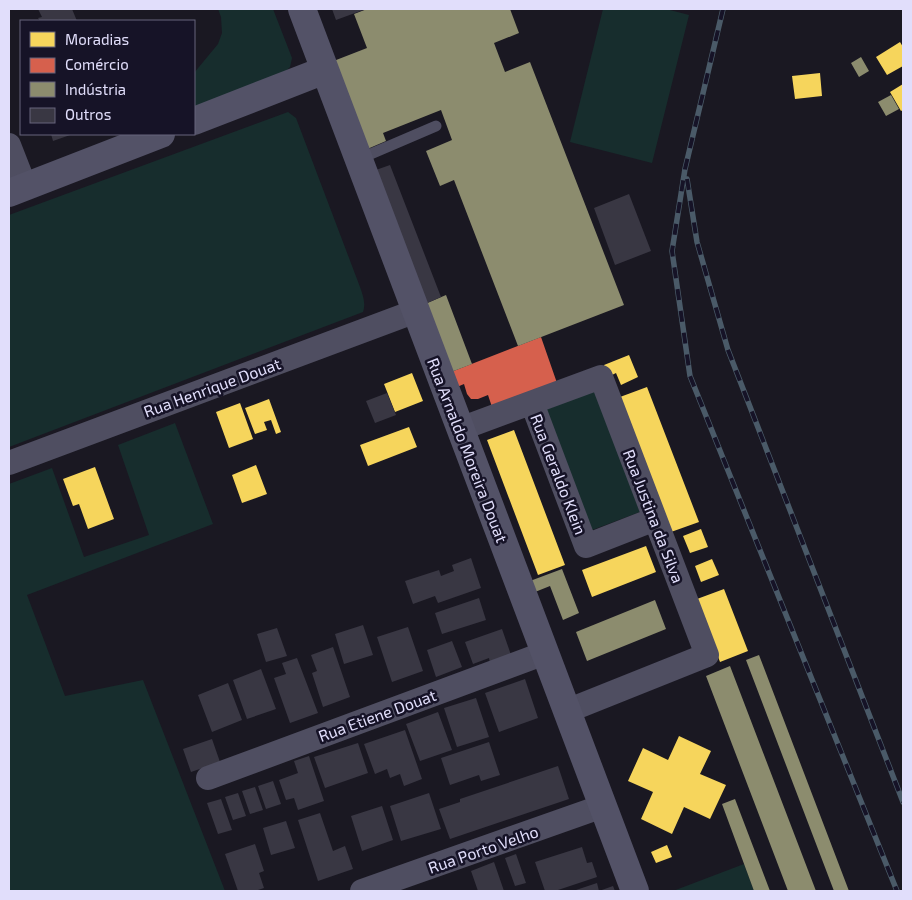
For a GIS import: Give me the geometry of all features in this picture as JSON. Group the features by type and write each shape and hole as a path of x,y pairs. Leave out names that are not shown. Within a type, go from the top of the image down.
{"street":[{"name":"Rua Arnaldo Moreira Douat","path":"302,9 635,891"},
{"path":"195,121 325,70"},
{"path":"9,145 17,189 158,135"},
{"name":"Rua Henrique Douat","path":"9,463 416,312"},
{"name":"Rua Justina da Silva","path":"532,403 600,377 707,655 567,711"},
{"path":"460,429 532,403"},
{"name":"Rua Geraldo Klein","path":"532,403 586,546 655,519"},
{"name":"Rua Etiene Douat","path":"208,778 545,653"},
{"name":"Rua Porto Velho","path":"362,891 603,806"}],"lane":[{"path":"359,159 436,126"}],"green space":[{"path":"218,9 273,9 292,58 290,67 283,74 195,109 195,72 218,44 222,33 221,17"},
{"path":"603,9 666,9 689,15 652,163 570,142"},
{"path":"288,112 296,118 360,287 364,303 363,312 9,447 9,215"},
{"path":"595,391 640,512 592,530 546,409"},
{"path":"175,423 213,524 27,595 65,696 143,680 225,891 9,891 9,484 52,468 84,557 149,535 118,445"},
{"path":"744,864 754,891 673,891"}],"building: Moradias":[{"path":"900,42 903,47 903,66 887,75 876,57"},
{"path":"820,73 822,96 795,99 792,76"},
{"path":"903,84 903,110 901,111 890,92"},
{"path":"629,355 638,377 621,385 616,373 608,377 604,365"},
{"path":"412,373 423,401 395,412 384,384"},
{"path":"647,387 699,522 671,532 620,397"},
{"path":"269,399 281,432 276,434 271,420 264,422 267,430 255,434 245,408"},
{"path":"240,403 253,439 229,448 216,412"},
{"path":"409,427 417,447 368,466 360,445"},
{"path":"514,430 565,565 538,575 487,440"},
{"path":"256,465 267,494 242,503 232,475"},
{"path":"95,467 114,519 88,529 79,504 73,506 63,479"},
{"path":"701,529 708,547 690,553 683,536"},
{"path":"646,546 656,572 592,597 582,570"},
{"path":"712,559 719,575 701,582 695,566"},
{"path":"724,589 748,651 720,662 697,599"},
{"path":"679,736 711,751 700,774 726,785 710,819 684,807 672,834 641,819 653,792 628,781 643,748 668,760"},
{"path":"667,845 672,857 656,863 651,852"}],"building: Comércio":[{"path":"541,337 557,383 492,407 488,395 478,399 471,399 467,394 464,384 457,387 451,372"}],"building: Indústria":[{"path":"367,9 510,9 519,33 494,43 505,72 530,62 624,305 518,346 454,180 440,186 426,151 452,140 441,110 383,133 386,141 365,150 331,62 367,48 354,14"},
{"path":"861,57 869,71 859,77 851,63"},
{"path":"891,95 899,109 886,116 878,102"},
{"path":"446,295 472,364 451,372 425,304"},
{"path":"562,569 579,613 563,620 550,586 535,592 530,581"},
{"path":"655,600 666,629 587,661 576,632"},
{"path":"759,655 849,891 834,891 746,660"},
{"path":"730,666 816,891 788,891 706,676"},
{"path":"735,799 770,891 754,891 722,804"}],"building: Outros":[{"path":"38,9 72,9 77,20 39,20 38,18 42,17"},
{"path":"332,9 366,9 336,20"},
{"path":"51,135 70,135 53,141"},
{"path":"390,165 441,297 425,304 373,171"},
{"path":"629,194 651,251 615,265 594,208"},
{"path":"387,393 396,415 375,423 366,401"},
{"path":"471,558 481,588 438,603 435,596 413,604 405,581 439,570 441,576 454,571 452,565"},
{"path":"479,598 486,620 442,634 435,613"},
{"path":"363,625 373,655 344,664 335,634"},
{"path":"408,627 423,671 392,682 377,637"},
{"path":"277,628 287,656 266,662 257,634"},
{"path":"502,629 511,655 490,663 489,658 473,664 465,642"},
{"path":"452,641 462,667 436,677 427,650"},
{"path":"333,647 350,697 323,707 312,673 317,671 311,655"},
{"path":"297,658 318,713 290,723 274,678 286,674 282,663"},
{"path":"261,669 276,709 247,719 233,680"},
{"path":"525,679 538,718 499,732 485,693"},
{"path":"228,683 242,720 212,732 198,695"},
{"path":"476,698 489,737 457,747 444,708"},
{"path":"438,712 452,750 420,761 406,724"},
{"path":"405,730 422,779 404,786 400,774 390,778 387,769 375,774 364,744"},
{"path":"212,739 220,762 191,772 183,749"},
{"path":"489,742 500,775 481,781 479,775 450,785 441,758"},
{"path":"358,743 368,773 325,788 314,757"},
{"path":"309,756 324,801 298,810 294,798 286,800 279,780 298,773 294,761"},
{"path":"558,766 569,799 450,839 439,809 460,802 460,799"},
{"path":"273,781 281,804 266,809 258,786"},
{"path":"255,787 263,810 250,814 242,791"},
{"path":"238,793 246,816 233,820 225,797"},
{"path":"429,793 441,829 401,841 390,806"},
{"path":"221,799 232,830 218,834 207,803"},
{"path":"382,806 393,840 362,851 351,816"},
{"path":"320,813 333,851 345,846 353,869 318,881 298,820"},
{"path":"286,821 295,848 271,855 263,828"},
{"path":"255,844 264,871 259,873 264,888 255,891 238,891 225,854"},
{"path":"582,847 587,863 592,862 597,877 555,891 545,891 535,862"},
{"path":"516,854 526,883 515,886 505,858"},
{"path":"494,862 504,891 478,891 471,871"},
{"path":"597,883 599,891 573,891"},
{"path":"613,886 615,891 599,891"}],"railway":[{"path":"723,9 685,169 672,251 690,376 897,891"},
{"path":"687,179 697,242 728,350 903,802"}]}
